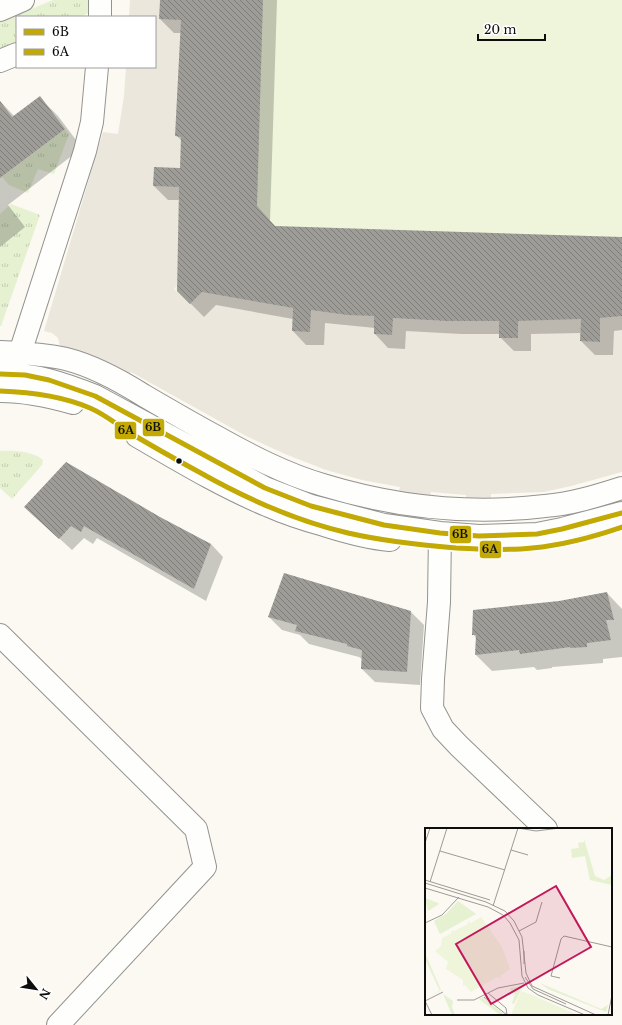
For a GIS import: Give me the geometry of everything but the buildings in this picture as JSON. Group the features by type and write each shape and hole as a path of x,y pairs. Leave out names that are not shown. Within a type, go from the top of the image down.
{"street":[{"path":"0,10 23,0"},
{"path":"100,0 100,16"},
{"path":"0,61 16,54"},
{"path":"97,68 92,122 85,151 10,352 8,382 89,408 233,490 269,506 300,518 381,540 440,539 537,534 562,530 622,513"},
{"path":"10,352 66,359 106,374 214,436 255,457 322,485 358,495 429,507 479,510 546,506 580,500 622,488"},
{"path":"440,539 500,549 541,547 622,527"},
{"path":"440,539 438,573 439,602 432,679 432,708 443,729 459,746 545,828"},
{"path":"0,635 196,829 205,867 58,1025"}],"green space":[{"path":"53,0 88,0 88,13 82,16 16,16 16,44 0,51 0,22"},
{"path":"160,0 622,0 622,316 600,342 580,341 536,321 518,321 518,338 499,338 499,321 446,321 393,318 392,335 374,334 374,316 311,310 310,332 292,331 293,308 190,304 174,288 179,187 153,186 154,167 175,136 159,19"},
{"path":"65,129 69,134 54,174 38,169 28,193 9,185 2,177"},
{"path":"11,204 40,215 0,326 0,214"},
{"path":"0,451 17,451 28,453 43,460 42,465 12,499 0,488"}],"shaded area":[{"path":"130,0 160,0 159,19 184,20 176,136 181,137 180,168 154,167 153,186 179,187 177,285 174,289 190,304 202,292 293,308 292,331 310,332 311,310 374,316 374,334 391,335 393,318 446,321 499,321 499,338 517,338 518,321 581,319 580,341 599,342 600,318 622,316 622,472 544,492 491,494 491,503 466,503 466,495 431,492 430,500 398,496 400,487 362,480 326,470 285,454 246,436 131,372 127,379 60,347 58,338 52,333 44,331 103,132 118,134 124,96 126,68 156,68 156,16 129,16"}],"transit line":[{"name":"6B","path":"0,374 25,375 49,380 95,396 265,488 311,506 384,525 440,533 479,536 537,534 622,513"},
{"name":"6A","path":"0,391 46,395 68,400 90,408 154,447 216,482 253,500 309,522 361,536 429,546 494,550 544,547 566,543 622,527"}]}
